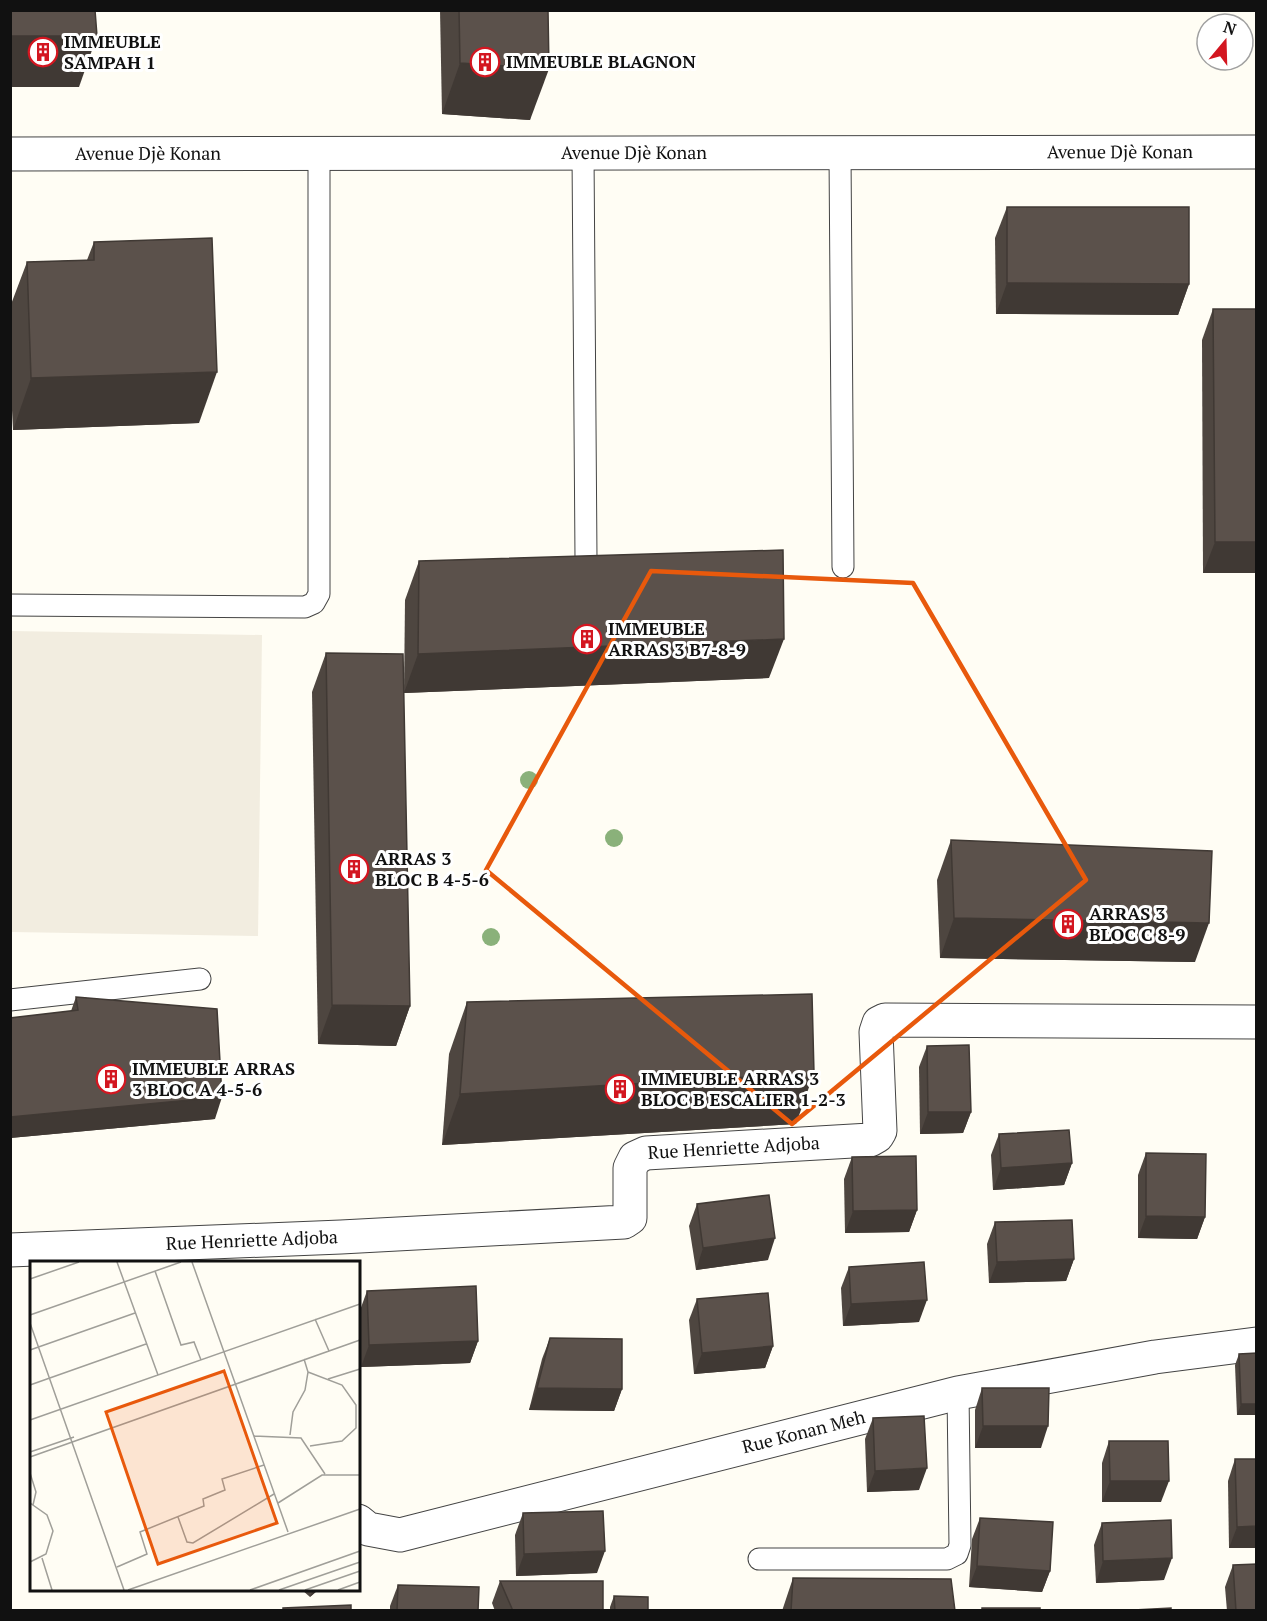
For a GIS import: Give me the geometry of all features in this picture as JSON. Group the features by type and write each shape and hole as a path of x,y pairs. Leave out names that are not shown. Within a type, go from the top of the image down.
{"street":[{"name":"Avenue Djè Konan","path":"10,154 1257,152"},
{"name":"Rue Henriette Adjoba","path":"10,1250 341,1250 624,1222 630,1218 630,1168 635,1158 646,1153 870,1140 877,1136 880,1131 876,1032 879,1023 885,1020 1257,1022"},
{"name":"Rue Konan Meh","path":"360,1523 368,1529 399,1535 958,1393 1155,1357 1257,1344"}],"lane":[{"path":"583,153 586,558"},
{"path":"840,153 843,567"},
{"path":"10,604 305,607 314,603 319,594 319,154"},
{"path":"10,1000 200,979"},
{"path":"759,1559 947,1559 957,1554 960,1545 958,1393"}],"highlighted area":[{"path":"651,571 913,583 1086,880 792,1124 486,870"}],"shaded area":[{"path":"11,631 262,635 258,936 11,932"}],"building":[{"path":"10,10 95,10 97,36 10,36"},
{"path":"459,10 548,10 549,69 460,63"},
{"path":"1007,207 1189,207 1189,284 1007,283"},
{"path":"212,238 217,372 31,378 27,262 94,260 94,242"},
{"path":"1213,309 1257,309 1257,542 1215,542"},
{"path":"783,550 784,639 418,654 419,561"},
{"name":"ARRAS 3 BLOC B 4-5-6","path":"326,653 403,654 410,1006 332,1005"},
{"path":"951,840 1212,851 1209,923 954,918"},
{"path":"812,994 814,1073 460,1094 467,1002"},
{"name":"IMMEUBLE ARRAS 3 BLOC A 4-5-6","path":"76,997 217,1009 222,1097 10,1117 10,1018 78,1010"},
{"path":"969,1045 971,1112 928,1112 927,1046"},
{"path":"1069,1130 1072,1163 1001,1168 999,1134"},
{"path":"1146,1153 1206,1154 1205,1217 1146,1216"},
{"path":"916,1156 917,1210 853,1211 852,1157"},
{"path":"769,1195 775,1238 703,1248 697,1204"},
{"path":"1072,1220 1074,1259 997,1262 995,1222"},
{"path":"924,1262 927,1300 851,1304 849,1267"},
{"path":"476,1286 478,1341 369,1345 367,1291"},
{"path":"768,1293 773,1346 702,1353 697,1299"},
{"path":"550,1338 622,1339 622,1389 537,1388"},
{"path":"1257,1353 1257,1404 1241,1404 1239,1354"},
{"path":"982,1388 1049,1388 1048,1426 983,1426"},
{"path":"924,1416 927,1468 875,1471 873,1418"},
{"path":"1109,1441 1168,1441 1169,1481 1110,1481"},
{"path":"1235,1459 1257,1459 1257,1526 1237,1527"},
{"path":"603,1511 605,1551 524,1554 523,1513"},
{"path":"980,1518 1053,1522 1050,1571 977,1566"},
{"path":"1171,1520 1172,1558 1103,1561 1102,1523"},
{"path":"1257,1564 1257,1611 1236,1611 1233,1565"},
{"path":"793,1578 951,1579 955,1611 791,1611"},
{"path":"500,1581 603,1581 603,1611 513,1611"},
{"path":"398,1585 479,1587 478,1611 397,1611"},
{"path":"614,1596 648,1597 648,1611 615,1611"},
{"path":"351,1605 351,1611 283,1611 283,1608"},
{"path":"982,1608 1040,1608 1040,1611 982,1611"},
{"path":"1171,1608 1171,1611 1114,1611"}],"place":[{"name":"IMMEUBLE SAMPAH 1","path":"43,52"},
{"name":"IMMEUBLE BLAGNON","path":"485,62"},
{"name":"IMMEUBLE ARRAS 3 B7-8-9","path":"587,639"},
{"name":"ARRAS 3 BLOC B 4-5-6","path":"354,869"},
{"name":"ARRAS 3 BLOC C 8-9","path":"1068,924"},
{"name":"IMMEUBLE ARRAS 3 BLOC A 4-5-6","path":"111,1079"},
{"name":"IMMEUBLE ARRAS 3 BLOC B ESCALIER 1-2-3","path":"620,1089"}]}
